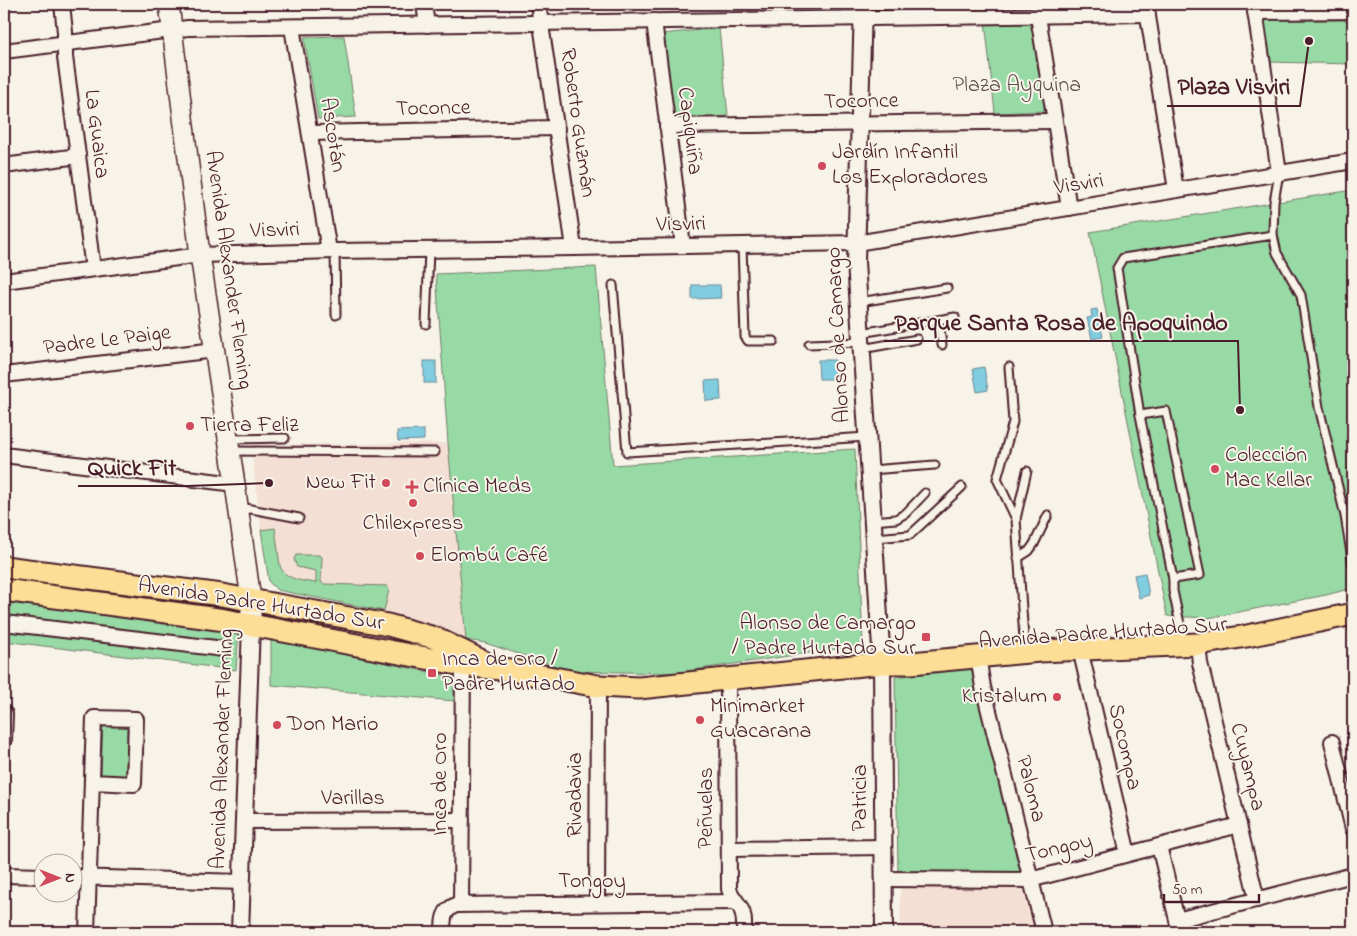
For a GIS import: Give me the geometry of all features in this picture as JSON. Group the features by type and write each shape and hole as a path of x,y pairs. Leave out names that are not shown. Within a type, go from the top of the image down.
{"main road":[{"name":"Avenida Alexander Fleming","path":"168,4 200,255 251,600 251,625"},
{"name":"Avenida Padre Hurtado Sur","path":"4,566 251,600 388,625 435,638 482,661 510,670"},
{"name":"Avenida Padre Hurtado Sur","path":"4,590 225,620 463,665 510,670 598,686 639,688 882,663 911,663 1080,649 1165,647 1238,624 1353,599"},
{"name":"Avenida Padre Hurtado Sur","path":"882,663 904,654 923,650 1024,639 1248,636 1353,614"}],"street":[{"name":"La Guaica","path":"62,4 65,57 92,269"},
{"path":"424,4 427,25"},
{"name":"Roberto Guzmán","path":"538,4 574,248"},
{"path":"1279,173 1254,8 1353,11"},
{"path":"4,51 188,28 654,21 863,11 1038,16 1147,9 1176,190"},
{"name":"Alonso de Camargo","path":"863,11 856,244 858,302 882,663"},
{"path":"1038,16 1069,208"},
{"name":"Capiquiña","path":"654,21 684,246"},
{"name":"Ascotán","path":"292,27 332,251"},
{"name":"Toconce","path":"667,126 1055,121"},
{"name":"Toconce","path":"310,133 557,128"},
{"path":"4,166 78,156"},
{"name":"Visviri","path":"4,281 200,255 332,251 856,244 1353,161"},
{"name":"Padre Le Paige","path":"4,375 215,350"},
{"path":"4,455 235,484"},
{"path":"4,623 224,649"},
{"name":"Avenida Alexander Fleming","path":"240,932 251,625"},
{"name":"Cuyampa","path":"1190,638 1200,663 1257,900"},
{"name":"Socompa","path":"1080,649 1128,854"},
{"name":"Paloma","path":"978,656 983,687 1044,932"},
{"name":"Patricia","path":"882,663 884,932"},
{"name":"Inca de Oro","path":"443,932 443,919 446,912 455,906 462,820 463,665"},
{"name":"Peñuelas","path":"728,679 729,889 730,894 743,913 744,932"},
{"name":"Rivadavia","path":"597,903 598,686"},
{"path":"4,714 4,740"},
{"path":"87,932 94,718 136,719 134,784 92,782"},
{"path":"1332,742 1353,829"},
{"name":"Varillas","path":"244,821 462,820"},
{"name":"Tongoy","path":"884,878 1030,880 1239,825"},
{"path":"1159,846 1179,926 1257,900 1353,874"},
{"path":"729,849 883,847"},
{"path":"4,875 32,876"},
{"path":"82,878 242,882"},
{"name":"Tongoy","path":"455,906 736,902"}],"lane":[{"path":"1279,173 1274,202 1273,235 1277,252 1302,295 1319,407 1344,516 1353,565"},
{"path":"1190,638 1173,591 1173,579 1140,415 1117,268 1123,258 1273,235"},
{"path":"742,245 745,338 748,341 774,341"},
{"path":"426,324 429,250"},
{"path":"332,251 336,315"},
{"path":"614,285 627,452 867,437"},
{"path":"858,302 947,288"},
{"path":"861,342 955,317"},
{"path":"940,320 942,345"},
{"path":"809,344 917,339"},
{"path":"1009,367 1013,422 997,479 1016,520"},
{"path":"1140,415 1166,411 1200,575 1173,579"},
{"path":"229,445 285,438"},
{"path":"229,445 435,452"},
{"path":"870,470 936,465"},
{"path":"1024,639 1016,520 1027,471"},
{"path":"874,538 910,535 962,487"},
{"path":"873,521 896,519 906,513 925,493"},
{"path":"238,506 299,518"},
{"path":"1018,558 1034,544 1048,514"}],"shaded area":[{"path":"448,443 466,640 405,616 277,590 269,582 251,445"},
{"path":"900,884 1023,885 1035,932 901,932"}],"green space":[{"path":"1263,20 1353,20 1353,64 1268,62"},
{"name":"Plaza Ayquina","path":"985,21 1031,22 1047,111 995,113"},
{"path":"719,28 728,116 670,121 662,34"},
{"path":"344,36 356,117 318,119 304,37"},
{"path":"1353,190 1353,588 1208,618 1167,616 1090,232"},
{"path":"596,267 613,465 855,449 863,645 673,673 571,671 485,643 466,640 448,443 436,274"},
{"path":"275,528 282,571 295,579 316,583 316,571 297,567 294,559 296,555 319,555 322,557 321,582 324,584 387,586 389,590 384,611 277,590 269,582 261,530"},
{"path":"4,574 221,603 221,607 173,601 133,601 4,586"},
{"path":"4,602 239,632 236,670 4,641"},
{"path":"271,639 453,677 455,701 271,685"},
{"path":"971,668 1020,872 898,874 895,677"},
{"path":"103,724 127,725 126,776 101,775"}],"water":[{"path":"692,285 720,285 721,298 692,299"},
{"path":"1097,309 1103,337 1092,339 1087,318 1092,317 1091,310"},
{"path":"818,360 835,360 835,379 819,379"},
{"path":"424,361 436,361 436,383 424,383"},
{"path":"984,367 988,390 977,392 973,369"},
{"path":"720,380 721,400 706,401 705,381"},
{"path":"424,430 424,440 398,441 397,431"},
{"path":"1145,573 1149,595 1139,598 1134,575"}],"place":[{"name":"Plaza Visviri","path":"1309,41"},
{"name":"Jardín Infantil Los Exploradores","path":"822,166"},
{"name":"Parque Santa Rosa de Apoquindo","path":"1240,410"},
{"name":"Tierra Feliz","path":"190,426"},
{"name":"Colección Mac Kellar","path":"1215,469"},
{"name":"Quick Fit","path":"269,483"},
{"name":"New Fit","path":"386,483"},
{"name":"Clínica Meds","path":"412,487"},
{"name":"Chilexpress","path":"413,503"},
{"name":"Elombú Café","path":"420,556"},
{"name":"Alonso de Camargo / Padre Hurtado Sur","path":"926,637"},
{"name":"Inca de Oro / Padre Hurtado","path":"432,673"},
{"name":"Kristalum","path":"1057,697"},
{"name":"Minimarket Guacarana","path":"700,720"},
{"name":"Don Mario","path":"277,725"}]}
